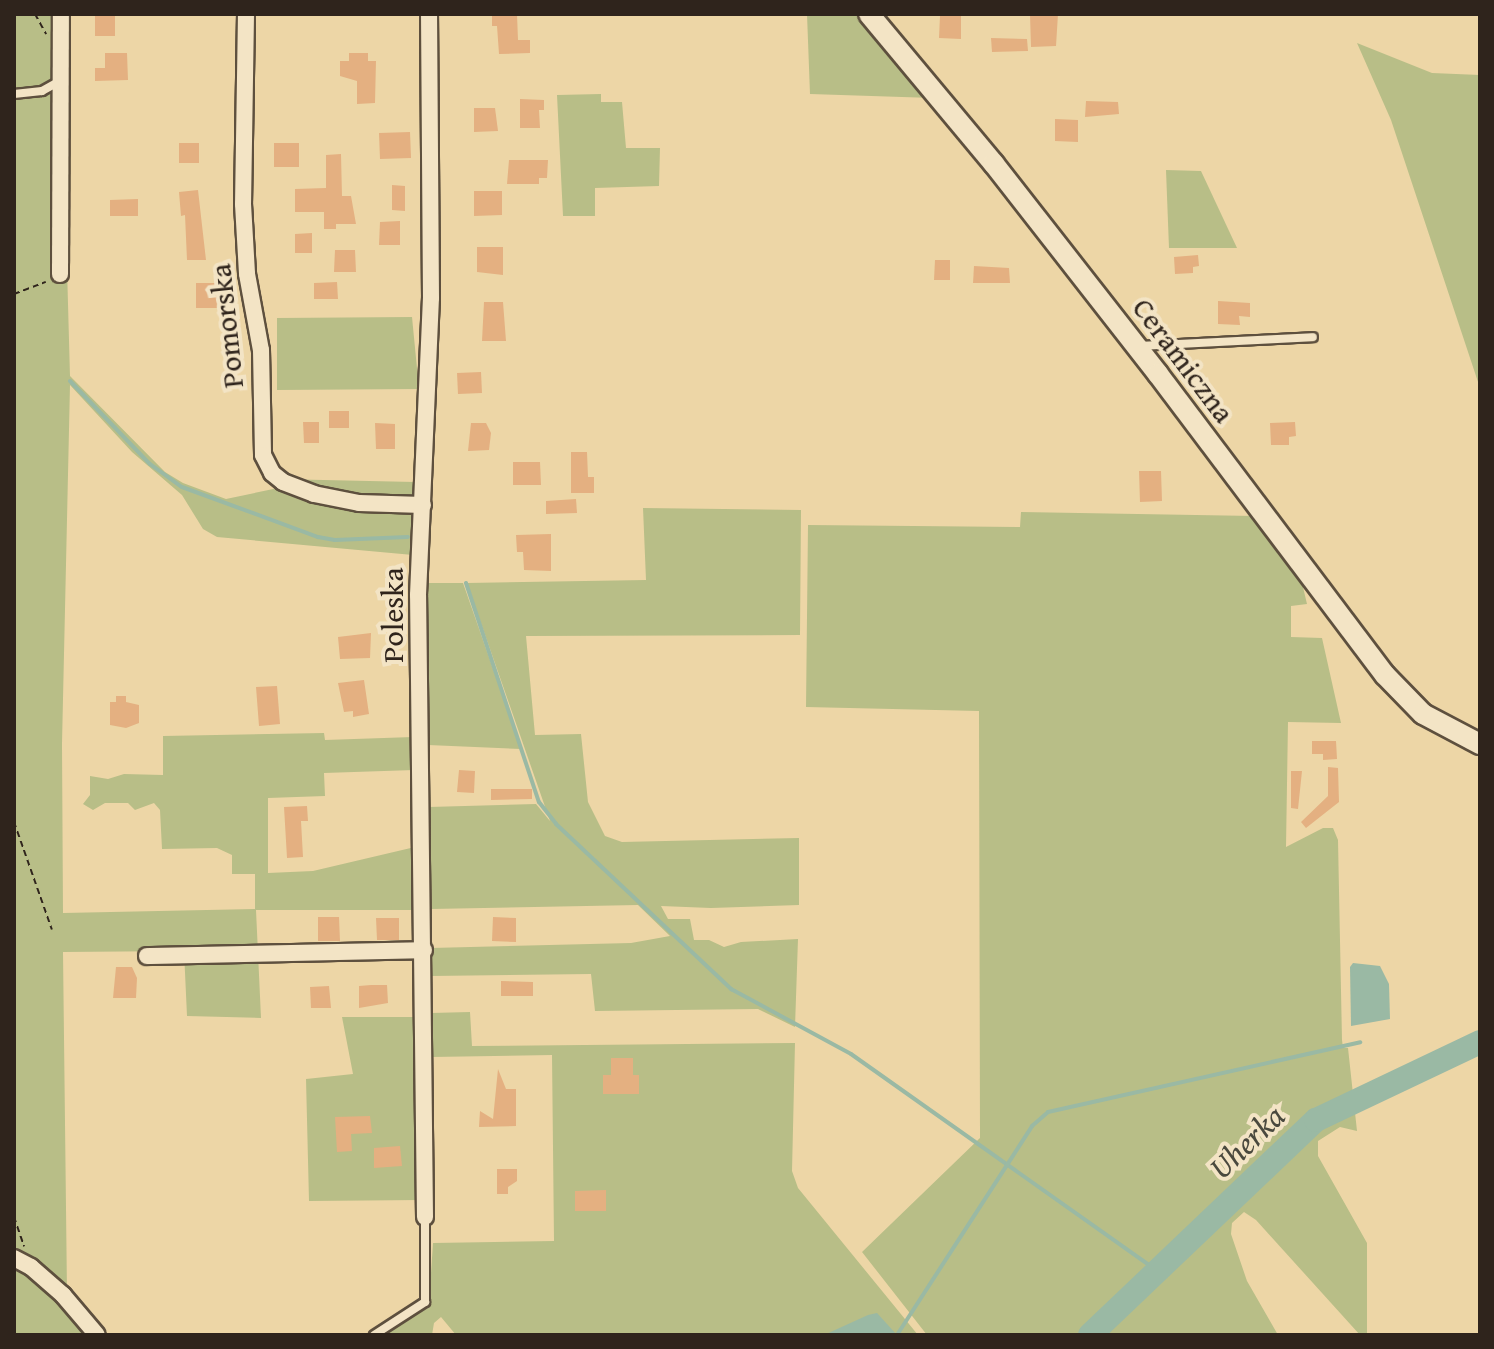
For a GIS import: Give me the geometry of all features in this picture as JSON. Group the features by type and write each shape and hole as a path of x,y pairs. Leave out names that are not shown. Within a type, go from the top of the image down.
{"street":[{"path":"60,274 61,14"},
{"name":"Pomorska","path":"246,14 243,204 247,274 261,350 263,455 272,473 283,482 314,494 359,503 423,505"},
{"name":"Poleska","path":"425,1217 418,595 431,284 429,14"},
{"name":"Ceramiczna","path":"869,14 994,164 1137,346 1385,675 1423,714 1480,744"},
{"path":"147,956 424,950"},
{"path":"14,1258 31,1267 63,1295 97,1335"}],"lane":[{"path":"14,94 42,91 60,81"},
{"path":"1137,346 1313,337"},
{"path":"374,1335 425,1302 425,1217"}],"path":[{"path":"14,294 60,274"},
{"path":"14,822 52,930"},
{"path":"14,1217 31,1267"}],"green space":[{"path":"17,14 55,14 55,40 52,42 61,50 70,376 165,472 183,483 226,499 278,488 278,479 415,482 413,555 217,537 203,529 182,495 132,452 70,385 62,744 63,913 255,909 255,874 232,874 232,855 217,848 162,849 160,810 154,803 135,810 128,803 105,803 93,810 83,804 90,795 90,776 108,779 124,774 163,775 163,736 324,733 325,740 413,737 414,770 324,773 325,796 268,798 268,873 313,871 415,847 416,910 256,910 261,1018 187,1016 184,951 63,952 67,1293 94,1335 14,1335 14,17"},
{"path":"807,14 862,14 933,98 810,94"},
{"path":"1357,43 1432,73 1480,75 1480,388 1391,120"},
{"path":"601,94 601,102 622,102 626,148 660,148 659,186 595,188 595,216 563,216 557,95"},
{"path":"1166,170 1201,171 1237,248 1169,248"},
{"path":"412,317 419,389 277,390 277,318"},
{"path":"643,508 801,510 800,635 526,636 535,735 581,734 588,802 605,836 622,842 799,838 799,905 661,906 668,919 690,919 694,940 709,940 724,947 741,942 798,939 795,1027 758,1009 595,1011 591,974 431,976 431,948 631,943 670,936 638,905 431,909 429,807 536,804 550,821 467,583 646,580"},
{"path":"1021,512 1254,516 1302,583 1307,604 1291,606 1291,637 1322,638 1341,723 1288,722 1286,847 1323,828 1333,828 1338,840 1342,1040 1343,1048 1348,1048 1357,1131 1340,1127 1318,1141 1318,1156 1367,1243 1367,1335 1360,1335 1256,1220 1244,1212 1232,1223 1231,1234 1247,1281 1278,1335 927,1335 862,1252 980,1138 979,711 806,707 808,525 1020,527"},
{"path":"425,583 463,583 521,749 428,745"},
{"path":"470,1012 472,1046 795,1043 792,1171 798,1188 918,1335 456,1335 441,1317 434,1323 432,1335 380,1335 414,1316 429,1303 433,1243 554,1241 552,1055 431,1057 431,1013"},
{"path":"342,1017 417,1017 421,1200 309,1201 306,1079 353,1074"}],"shaded area":[{"path":"1353,963 1380,966 1389,984 1390,1019 1351,1026 1350,967"},
{"path":"877,1313 897,1335 824,1335 868,1315"}],"building":[{"path":"95,14 115,14 115,36 95,36"},
{"path":"492,14 517,14 518,40 530,40 530,53 499,54 497,26 492,26"},
{"path":"1030,14 1058,14 1056,46 1031,47"},
{"path":"940,16 961,16 961,39 939,38"},
{"path":"991,38 1027,39 1028,51 992,52"},
{"path":"105,53 127,53 128,80 95,81 95,68 105,68"},
{"path":"349,53 368,53 368,61 376,61 375,103 357,104 357,81 340,76 340,61 349,61"},
{"path":"520,99 544,100 544,110 539,110 540,128 520,128"},
{"path":"1086,101 1118,102 1119,114 1085,117"},
{"path":"474,108 495,108 498,131 474,132"},
{"path":"1055,119 1078,120 1078,142 1055,141"},
{"path":"410,132 411,158 380,159 379,133"},
{"path":"179,143 199,143 199,163 179,163"},
{"path":"274,143 299,143 299,167 274,167"},
{"path":"341,154 342,196 351,196 356,224 336,224 336,229 324,229 324,212 295,212 295,189 326,188 326,155"},
{"path":"509,160 548,160 547,178 539,178 539,184 507,184"},
{"path":"392,185 405,186 405,211 392,210"},
{"path":"198,190 206,260 187,260 185,215 181,216 179,192"},
{"path":"474,191 502,191 502,215 474,216"},
{"path":"138,199 138,216 110,216 110,200"},
{"path":"400,221 400,245 379,245 380,222"},
{"path":"312,233 312,253 295,253 295,234"},
{"path":"477,247 503,247 503,275 477,272"},
{"path":"335,250 355,250 356,272 334,272"},
{"path":"1198,255 1199,266 1193,267 1193,273 1175,274 1174,257"},
{"path":"935,260 950,260 950,280 934,280"},
{"path":"974,266 1009,268 1010,283 973,283"},
{"path":"337,282 338,299 314,299 314,283"},
{"path":"196,283 217,283 217,308 196,308"},
{"path":"1218,301 1250,303 1250,317 1239,316 1240,325 1218,324"},
{"path":"484,302 503,302 506,341 482,341"},
{"path":"481,372 482,393 458,394 457,373"},
{"path":"329,411 349,411 349,428 329,428"},
{"path":"303,422 319,422 319,443 304,443"},
{"path":"1295,422 1296,436 1289,437 1289,445 1271,445 1270,423"},
{"path":"375,423 395,424 395,449 376,449"},
{"path":"471,423 486,423 491,433 489,450 468,451"},
{"path":"571,452 587,452 588,477 594,477 594,493 571,493"},
{"path":"513,462 540,462 541,485 513,485"},
{"path":"1139,471 1161,471 1162,501 1140,502"},
{"path":"576,499 577,513 546,514 546,501"},
{"path":"551,534 551,571 524,570 523,552 517,552 516,535"},
{"path":"371,633 370,658 340,659 338,637"},
{"path":"364,680 369,714 353,717 353,711 344,712 338,683"},
{"path":"277,686 280,724 259,726 256,687"},
{"path":"116,696 126,696 126,702 139,705 139,723 126,728 110,725 110,702 116,702"},
{"path":"1312,741 1336,741 1337,759 1323,760 1323,754 1312,754"},
{"path":"1328,767 1338,768 1339,802 1306,828 1301,822 1328,796"},
{"path":"459,770 475,771 474,793 457,792"},
{"path":"1291,771 1302,771 1298,809 1291,808"},
{"path":"491,789 532,789 532,799 491,800"},
{"path":"307,806 308,821 301,821 303,857 287,858 284,807"},
{"path":"318,917 339,917 340,941 318,941"},
{"path":"493,917 516,918 516,942 492,941"},
{"path":"376,918 399,918 399,940 377,940"},
{"path":"116,967 132,967 137,978 136,998 113,998"},
{"path":"501,981 533,982 533,996 501,996"},
{"path":"387,985 388,1003 359,1008 359,986"},
{"path":"329,986 331,1008 311,1008 310,987"},
{"path":"611,1058 633,1058 633,1075 639,1075 639,1094 603,1094 603,1075 611,1075"},
{"path":"498,1069 506,1089 516,1089 516,1126 479,1127 480,1111 493,1119"},
{"path":"370,1116 372,1133 351,1134 352,1151 337,1152 335,1117"},
{"path":"400,1146 402,1166 374,1168 374,1148"},
{"path":"497,1169 517,1169 517,1181 508,1187 508,1194 497,1194"},
{"path":"606,1190 606,1211 575,1211 575,1191"}],"waterway":[{"path":"70,381 150,464 182,487 318,537 335,540 408,537"},
{"path":"466,583 539,802 556,824 731,989 851,1054 1157,1271"},
{"path":"897,1335 1032,1126 1048,1112 1360,1042"},
{"name":"Uherka","path":"1090,1335 1316,1120 1480,1042"}]}
